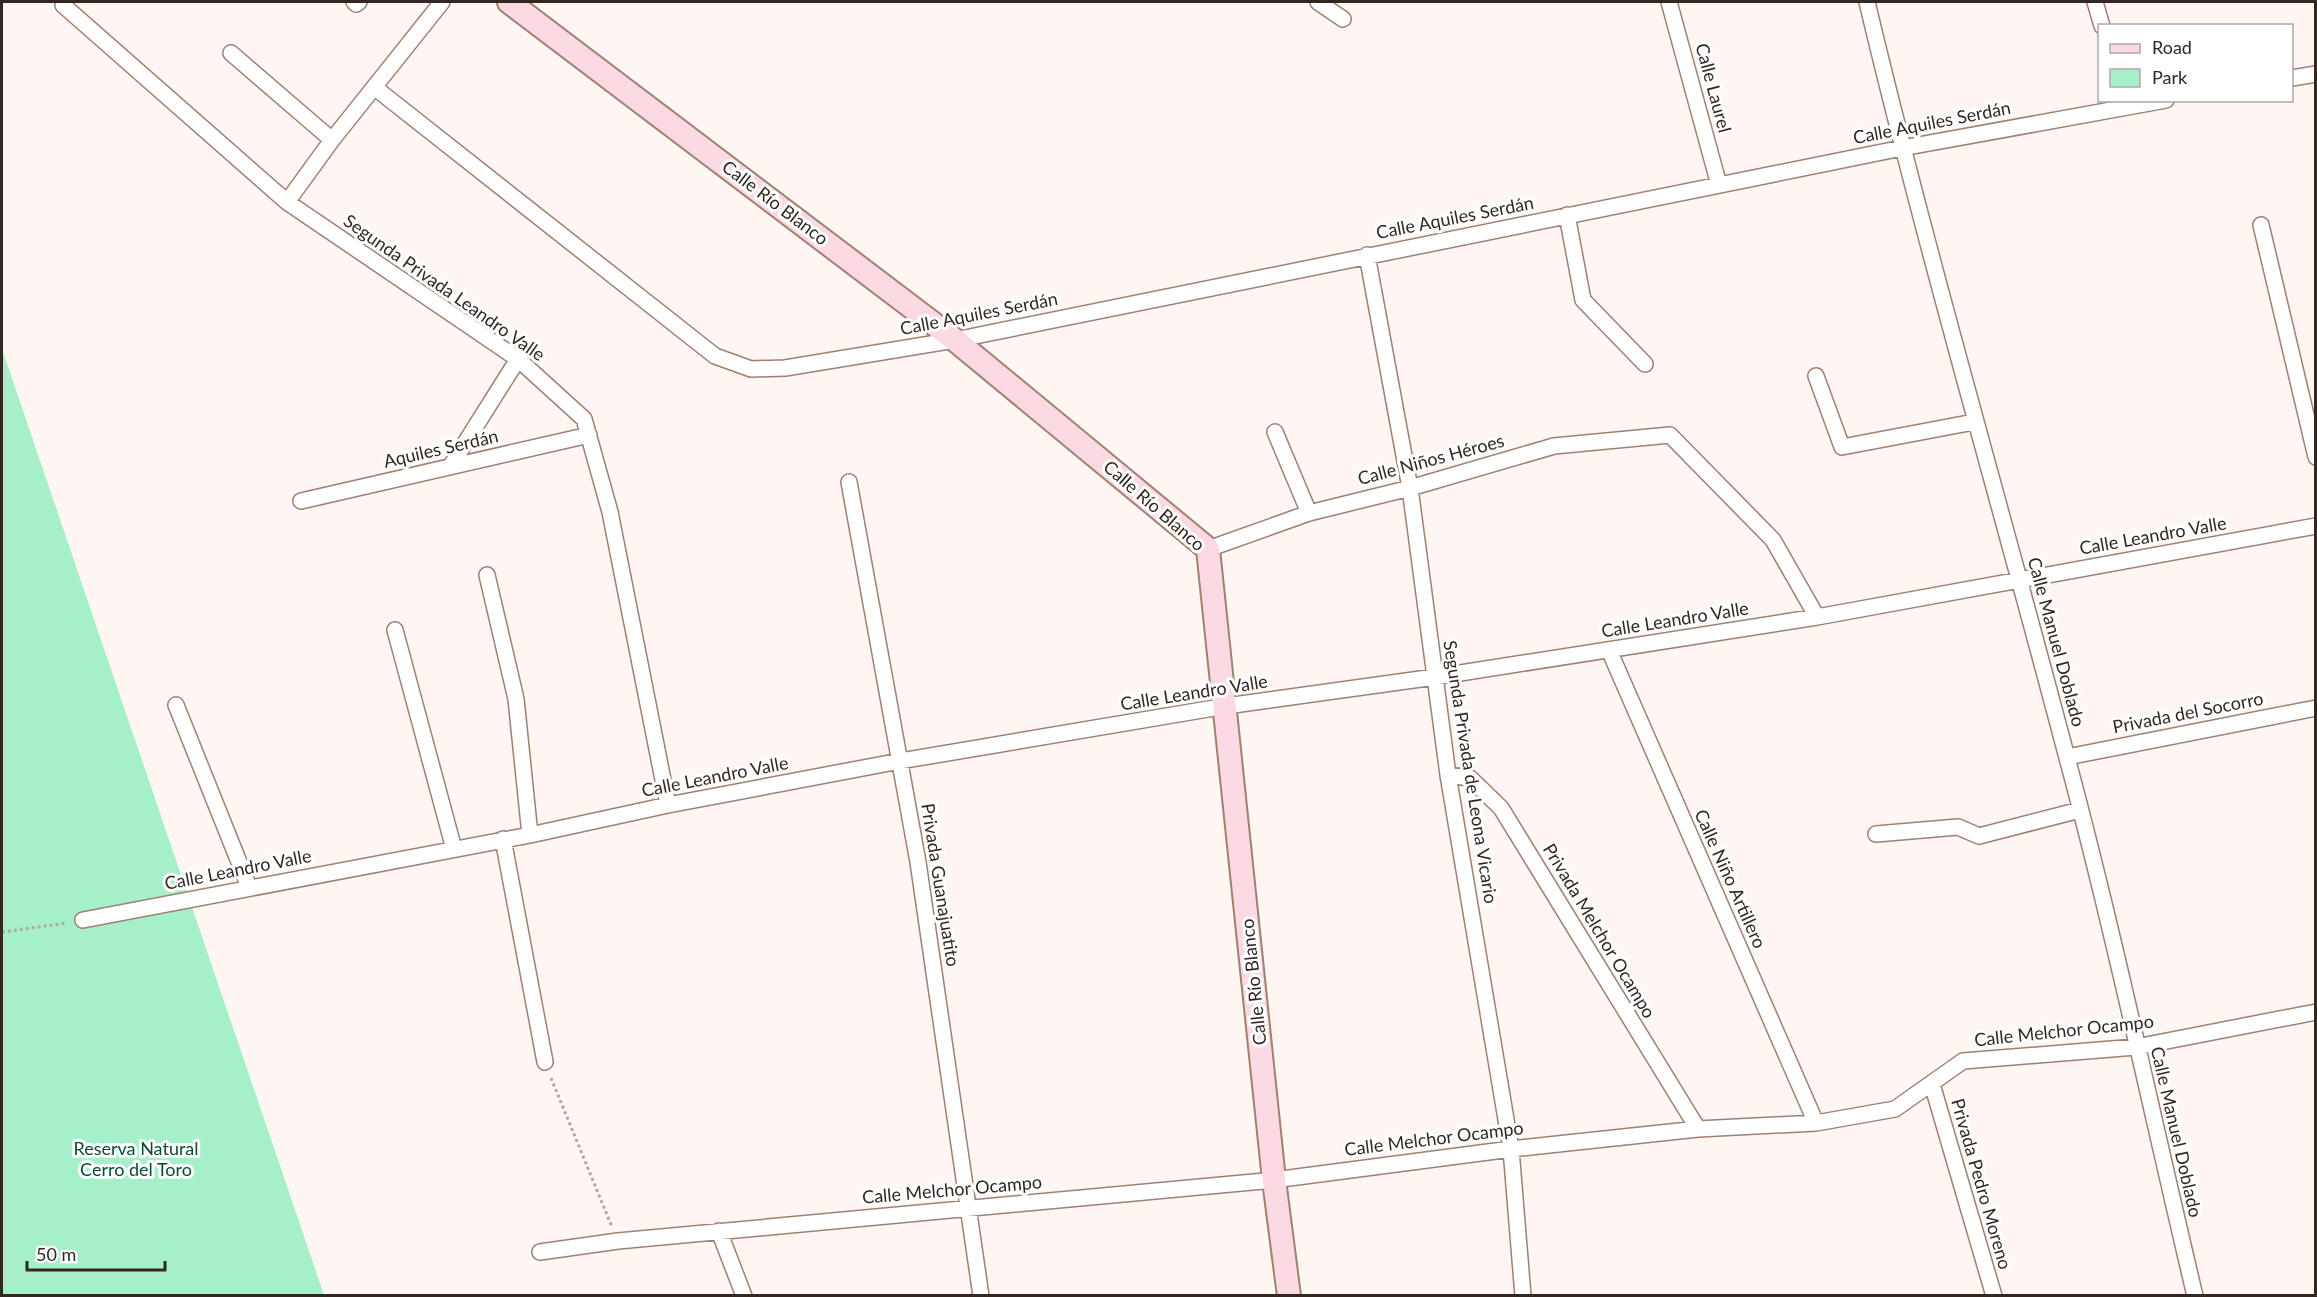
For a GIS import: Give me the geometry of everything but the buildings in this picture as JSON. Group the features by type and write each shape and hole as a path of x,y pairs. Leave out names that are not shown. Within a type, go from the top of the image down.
{"street":[{"path":"287,202 332,140 442,2"},
{"name":"Calle Río Blanco","path":"509,2 955,340 1208,549 1274,1180 1290,1296"},
{"path":"1318,2 1343,19"},
{"name":"Calle Laurel","path":"1670,2 1719,185"},
{"name":"Calle Manuel Doblado","path":"1867,2 1902,148 1974,422 2067,757 2195,1296"},
{"path":"2095,2 2101,24"},
{"name":"Segunda Privada Leandro Valle","path":"63,5 287,202 518,360 584,419 610,512 668,805"},
{"path":"231,53 332,140"},
{"path":"2293,78 2316,74"},
{"name":"Calle Aquiles Serdán","path":"374,87 715,356 751,369 785,368 955,340 1367,255 2123,104 2144,102"},
{"path":"1567,215 1583,300 1645,364"},
{"path":"2261,225 2316,457"},
{"name":"Segunda Privada de Leona Vicario","path":"1367,255 1410,488 1448,775 1511,1149 1523,1296"},
{"path":"450,467 518,360"},
{"path":"1816,376 1842,447 1974,422"},
{"path":"1275,432 1309,513"},
{"name":"Aquiles Serdán","path":"301,501 589,435"},
{"name":"Calle Niños Héroes","path":"1208,549 1309,513 1410,488 1554,446 1670,435 1773,540 1816,617"},
{"name":"Privada Guanajuatito","path":"849,482 918,862 981,1296"},
{"name":"Calle Leandro Valle","path":"83,920 530,835 668,805 900,761 1226,706 1435,677 1816,617 2316,526"},
{"path":"487,575 516,699 530,835"},
{"path":"395,630 454,849"},
{"name":"Calle Niño Artillero","path":"1609,650 1816,1123"},
{"path":"176,705 249,887"},
{"name":"Privada del Socorro","path":"2067,757 2316,708"},
{"name":"Privada Melchor Ocampo","path":"1448,775 1470,778 1501,808 1698,1129"},
{"path":"1876,834 1958,826 1979,836 2080,810"},
{"path":"503,839 545,1062"},
{"name":"Calle Melchor Ocampo","path":"540,1252 618,1241 1274,1180 1511,1149 1698,1129 1816,1123 1895,1109 1963,1061 2136,1047 2316,1012"},
{"name":"Privada Pedro Moreno","path":"1932,1084 1994,1296"},
{"path":"719,1232 744,1296"}],"path":[{"path":"2,932 83,920"},
{"path":"545,1062 618,1241"}],"green space":[{"name":"Reserva Natural Cerro del Toro","path":"2,349 324,1295 2,1295"}]}
